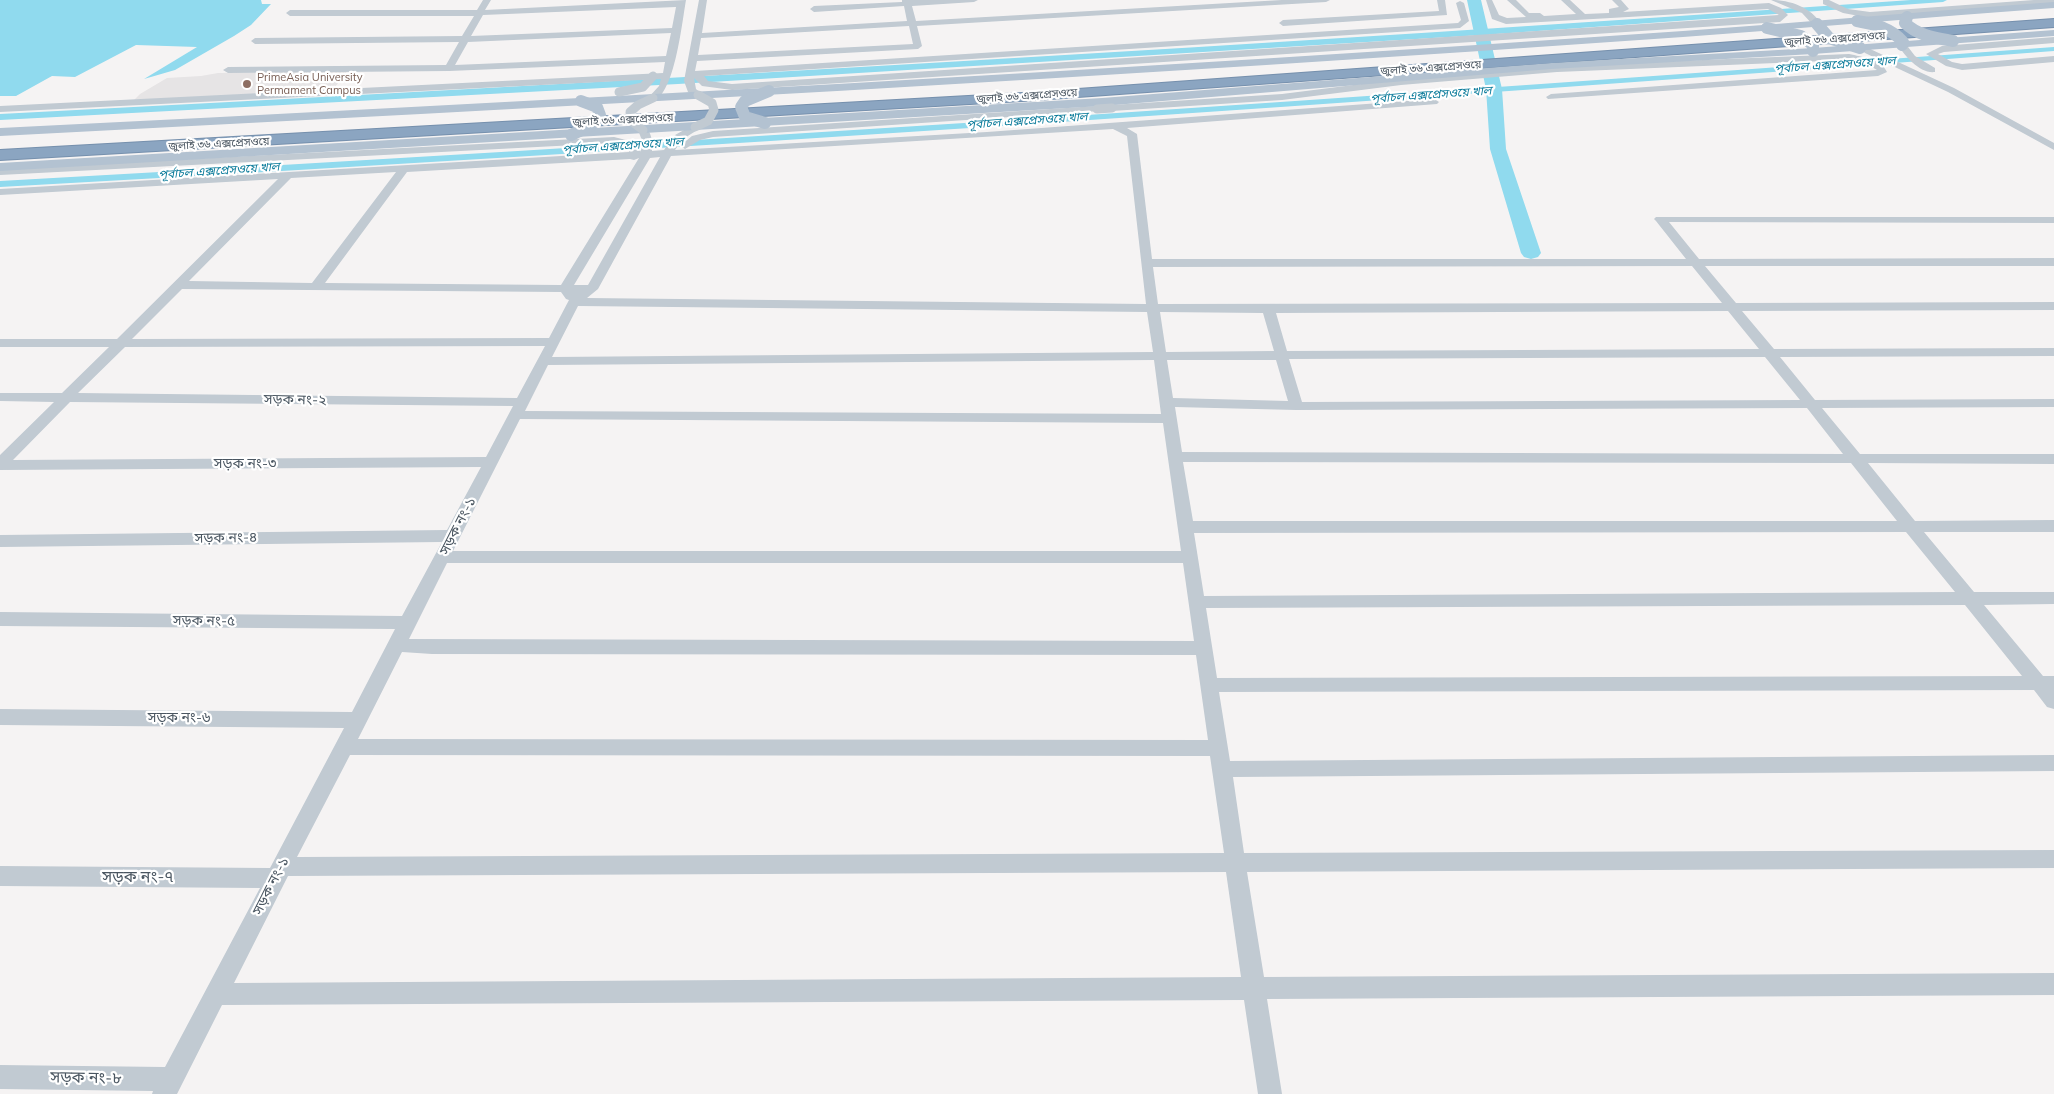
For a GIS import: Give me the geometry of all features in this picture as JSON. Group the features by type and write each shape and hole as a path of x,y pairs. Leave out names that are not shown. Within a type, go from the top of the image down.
{"highway":[{"name":"জুলাই ৩৬ এক্সপ্রেসওয়ে","path":"0,155 297,140 1002,98 1541,58 2054,15"},
{"name":"জুলাই ৩৬ এক্সপ্রেসওয়ে","path":"1541,58 2054,24"},
{"name":"জুলাই ৩৬ এক্সপ্রেসওয়ে","path":"0,143 1437,66"}],"main road":[{"path":"1541,58 1687,34 1767,28 1794,23 1856,21 2054,5"},
{"path":"1907,17 1905,23 1911,29 1933,37 1953,41"},
{"path":"1856,21 1877,26 1893,33 1900,38 1903,42 1902,45"},
{"path":"1816,22 1822,34 1859,53"},
{"path":"1767,28 1801,36 1813,45 1813,51"},
{"path":"0,132 471,108 866,85 1437,66 1541,58 1730,56 1813,51 1859,53 1902,45 2054,33"},
{"path":"0,167 643,130 700,131 765,123 876,117 1107,113 1437,66"},
{"path":"765,123 745,117 741,107 749,99 769,91"},
{"path":"571,134 590,126 600,115 597,107 581,101"},
{"path":"0,136 104,130 141,125"}],"street":[{"path":"449,68 487,0"},
{"path":"694,153 684,150 685,146 700,131 714,110 712,103 691,90 695,74 693,58 703,0"},
{"path":"814,9 907,2 974,0"},
{"path":"1271,11 1326,0"},
{"path":"697,36 913,24 1085,11 1444,13 1441,0"},
{"path":"1511,0 1527,15 1534,16 1624,10 1624,6 1616,0"},
{"path":"1565,0 1581,14"},
{"path":"1843,1 1826,2 1846,11 1870,15 2054,1"},
{"path":"290,13 480,13 682,2 663,87 653,98 638,105 630,112 632,124 643,130 648,143 565,289"},
{"path":"693,58 918,46 907,2"},
{"path":"1489,2 1495,17 1506,21 1774,3 1790,5 1816,22"},
{"path":"695,74 1460,24 1465,21 1460,3"},
{"path":"1509,38 1780,19 1784,15 1774,3"},
{"path":"1774,3 1794,12 1794,23"},
{"path":"1271,11 1307,50"},
{"path":"695,74 705,84 732,87 1780,19"},
{"path":"255,41 465,39 676,30"},
{"path":"2054,40 1936,50 1931,54 1939,60 1962,67 2054,59"},
{"path":"1902,45 1912,58 2054,138"},
{"path":"1110,47 1118,63"},
{"path":"1541,58 1785,61 1849,57 1859,53 1911,70 2054,147"},
{"path":"1552,97 1882,72 1882,69 1859,53"},
{"path":"228,70 449,68 670,58"},
{"path":"619,92 644,87 653,76"},
{"path":"0,109 666,76"},
{"path":"574,302 592,289 679,137 700,131 1107,113 1434,102"},
{"path":"0,192 694,153 1107,113 1132,134 1152,307 1270,1094"},
{"path":"2014,125 2030,124"},
{"path":"0,172 614,140 630,144 640,156"},
{"path":"314,287 404,170"},
{"path":"0,465 287,176"},
{"path":"2054,220 1660,219 1969,598 2046,683 2054,702"},
{"path":"1146,263 2054,262"},
{"path":"178,285 592,289"},
{"path":"565,289 574,302"},
{"path":"574,302 1268,309 2054,306"},
{"name":"সড়ক নং-১","path":"167,1087 574,302"},
{"path":"1268,309 1283,355 1296,406"},
{"path":"0,343 553,342"},
{"path":"544,361 1283,355 2054,352"},
{"name":"সড়ক নং-২","path":"0,397 67,397 519,409 1169,419"},
{"path":"1167,402 1296,406 2054,403"},
{"path":"1175,457 2054,459"},
{"name":"সড়ক নং-৩","path":"0,465 491,462"},
{"path":"1185,526 2054,526"},
{"name":"সড়ক নং-৪","path":"0,541 452,536"},
{"path":"442,557 1190,557"},
{"path":"1197,602 2054,598"},
{"name":"সড়ক নং-৫","path":"0,619 408,623"},
{"path":"396,645 441,647 1204,648"},
{"path":"1209,685 2046,683"},
{"name":"সড়ক নং-৬","path":"0,717 358,720"},
{"path":"343,747 1218,748"},
{"path":"1222,768 2054,763"},
{"path":"278,872 1236,863 2054,859"},
{"name":"সড়ক নং-৭","path":"0,876 278,872"},
{"path":"215,994 2054,984"},
{"name":"সড়ক নং-৮","path":"0,1077 167,1087"}],"shaded area":[{"name":"PrimeAsia University Permament Campus","path":"347,71 333,90 134,100 140,94 167,78 218,73"}],"water":[{"path":"0,0 261,0 262,4 271,4 251,25 175,70 144,79 197,47 136,45 75,77 52,76 16,96 0,96"}],"waterway":[{"path":"1474,0 1494,89 1498,149 1531,253"},
{"name":"পূর্বাচল এক্সপ্রেসওয়ে খাল","path":"0,117 678,81 1482,33 1943,0"},
{"name":"পূর্বাচল এক্সপ্রেসওয়ে খাল","path":"0,184 514,155 1027,122 1541,87 2054,49"}],"place":[{"name":"PrimeAsia University Permament Campus","path":"247,84"}]}
